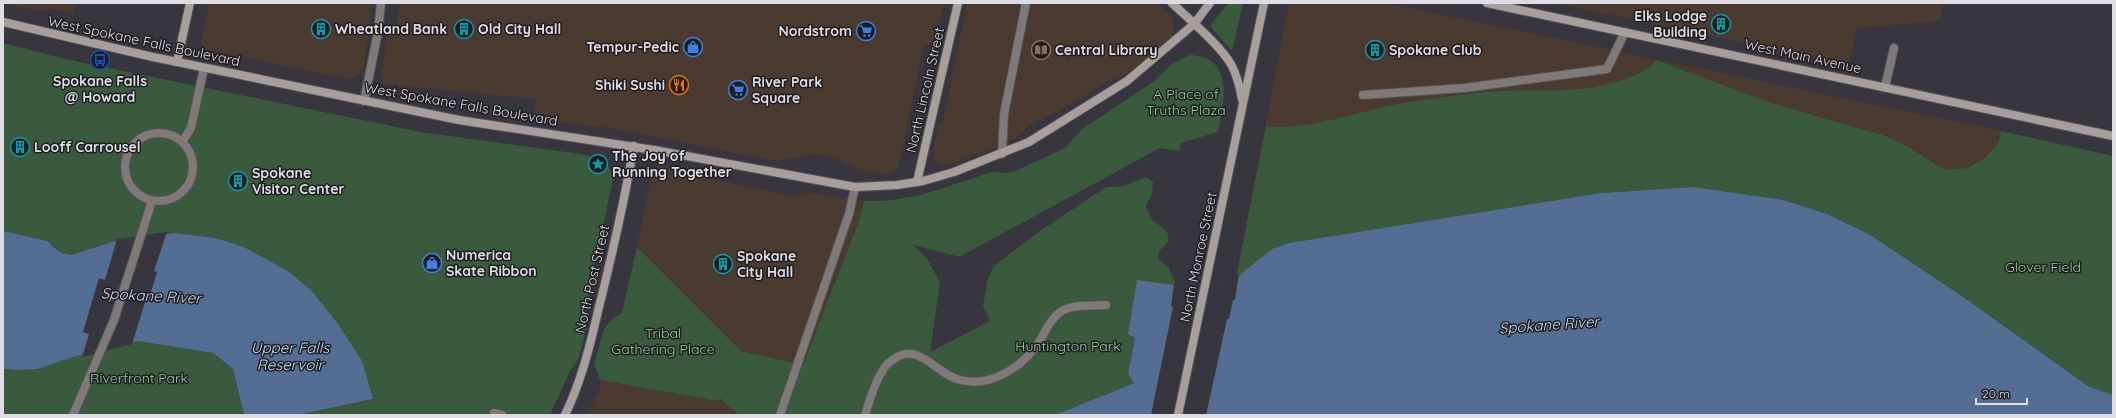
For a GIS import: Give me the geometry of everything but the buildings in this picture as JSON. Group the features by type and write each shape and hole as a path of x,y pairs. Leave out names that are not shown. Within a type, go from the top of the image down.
{"main road":[{"path":"177,62 190,3"},
{"name":"North Lincoln Street","path":"917,182 958,3"},
{"name":"North Monroe Street","path":"1172,3 1194,24 1232,65 1240,85 1243,103"},
{"name":"West Spokane Falls Boulevard","path":"3,22 204,68 459,120 634,146 855,187 917,182 954,172 1030,142 1126,81 1194,24 1210,3"},
{"name":"North Monroe Street","path":"1178,415 1264,3"},
{"name":"West Main Avenue","path":"1487,3 2113,136"},
{"name":"North Post Street","path":"565,415 572,402 591,339 611,261 634,146"}],"street":[{"path":"364,101 378,32 381,3"},
{"path":"1002,154 1004,114 1026,3"},
{"path":"1363,95 1464,88 1607,69 1625,32"},
{"path":"1885,87 1894,48"},
{"path":"182,142 191,128 204,68"},
{"path":"162,133 173,136 182,142 189,150 193,161 193,172 190,182 183,191 174,198 164,201 152,201 142,197 133,189 126,179 126,157 132,147 140,139 150,134 162,133"},
{"path":"780,415 850,214 855,187"},
{"path":"74,415 116,313 152,201"},
{"path":"865,415 883,370 897,357 906,354 918,355 949,376 960,380 978,382 988,380 1000,376 1020,363 1036,346 1050,322 1060,312 1072,308 1106,305"},
{"path":"494,413 502,415"}],"shaded area":[{"path":"3,3 76,3 73,13 52,9 37,11"},
{"path":"209,3 372,3 363,69 356,77 349,79 205,49 201,44"},
{"name":"River Park Square","path":"400,3 944,3 935,41 923,48 899,166 895,170 885,174 861,170 828,156 815,154 776,161 618,129 534,119 536,99 385,84 381,82 387,32 396,23"},
{"path":"967,3 1159,3 1173,18 1174,28 1170,40 1124,75 1111,79 1070,105 1027,127 1018,138 952,164 943,165 935,160 933,150 938,127 943,121"},
{"path":"1289,3 1385,3 2001,131 1966,299 1870,235 1827,214 1693,187 1666,189 1379,129 1289,243 1272,249 1236,278"},
{"path":"1555,3 1943,3 1940,21 1857,28 1849,65"},
{"path":"660,164 673,167 682,173 794,197 806,192 864,201 859,221 803,365 741,351 637,247 652,172"},
{"path":"600,380 717,401 720,397 737,413 737,415 587,415 600,388"}],"green space":[{"path":"1228,3 1243,3 1232,51 1210,26"},
{"path":"3,43 70,60 421,132 580,154 599,159 604,162 608,166 613,179 585,313 588,321 587,327 578,360 570,371 550,415 297,415 373,399 312,291 288,271 244,247 216,238 175,233 112,242 71,255 62,253 53,247 48,241 3,231"},
{"path":"1190,55 1204,58 1214,64 1220,73 1224,95 1218,132 1181,143 1179,151 1160,148 961,256 913,245 927,259 940,282 930,352 990,321 983,306 988,278 994,266 1040,231 1106,187 1124,186 1146,177 1153,182 1152,194 1146,206 1152,220 1167,231 1169,241 1159,251 1158,259 1168,267 1177,286 1137,280 1135,338 1128,374 1134,383 1055,415 737,415 737,413 720,398 717,401 600,380 594,364 604,329 611,320 622,313 637,247 741,351 803,365 859,221 864,201 884,201 918,196 992,172 1007,173 1018,170 1065,148 1082,129 1153,82 1172,64"},
{"name":"Glover Field","path":"1656,60 1768,102 1885,136 1909,147 1936,165 1948,170 1968,168 1985,158 1998,144 2001,131 2113,156 2113,395 2088,386 1966,299 1693,187 1601,193 1289,243 1272,249 1236,278 1266,126 1283,127 1321,122 1397,104 1460,95 1515,90 1567,90 1587,88 1604,85 1634,76 1651,66"},
{"name":"Riverfront Park","path":"138,341 212,353 233,369 244,415 3,415 3,369 22,370 38,368 80,355"}],"water":[{"name":"Spokane River","path":"1693,187 1783,200 1827,214 1870,235 1966,299 2088,386 2113,395 2113,415 1055,415 1134,383 1128,374 1135,338 1128,334 1137,280 1196,288 1236,278 1272,249 1289,243 1601,193"},
{"name":"Upper Falls Reservoir","path":"3,231 48,241 53,247 62,253 71,255 112,242 175,233 216,238 244,247 288,271 312,291 338,324 362,361 373,399 297,415 244,415 233,369 213,353 138,341 73,357 37,369 3,369"}],"pier":[{"path":"167,232 154,271 157,272 148,302 145,302 132,344 82,357 89,334 83,332 99,278 105,280 117,239"},
{"path":"1239,274 1235,300 1233,300 1229,319 1227,319 1206,415 1151,415 1173,307 1171,306 1174,283 1195,286 1224,281"}],"place":[{"name":"Elks Lodge Building","path":"1721,24"},
{"name":"Wheatland Bank","path":"321,29"},
{"name":"Old City Hall","path":"464,29"},
{"name":"Nordstrom","path":"866,31"},
{"name":"Tempur-Pedic","path":"693,47"},
{"name":"Central Library","path":"1041,50"},
{"name":"Spokane Club","path":"1375,50"},
{"name":"Spokane Falls @ Howard","path":"100,60"},
{"name":"Shiki Sushi","path":"679,85"},
{"name":"River Park Square","path":"738,90"},
{"name":"Looff Carrousel","path":"20,147"},
{"name":"The Joy of Running Together","path":"598,164"},
{"name":"Spokane Visitor Center","path":"238,181"},
{"name":"Numerica Skate Ribbon","path":"432,263"},
{"name":"Spokane City Hall","path":"723,264"}],"park label":[{"name":"A Place of Truths Plaza","path":"1186,102"},
{"name":"Tribal Gathering Place","path":"663,342"},
{"name":"Huntington Park","path":"1068,346"}]}
